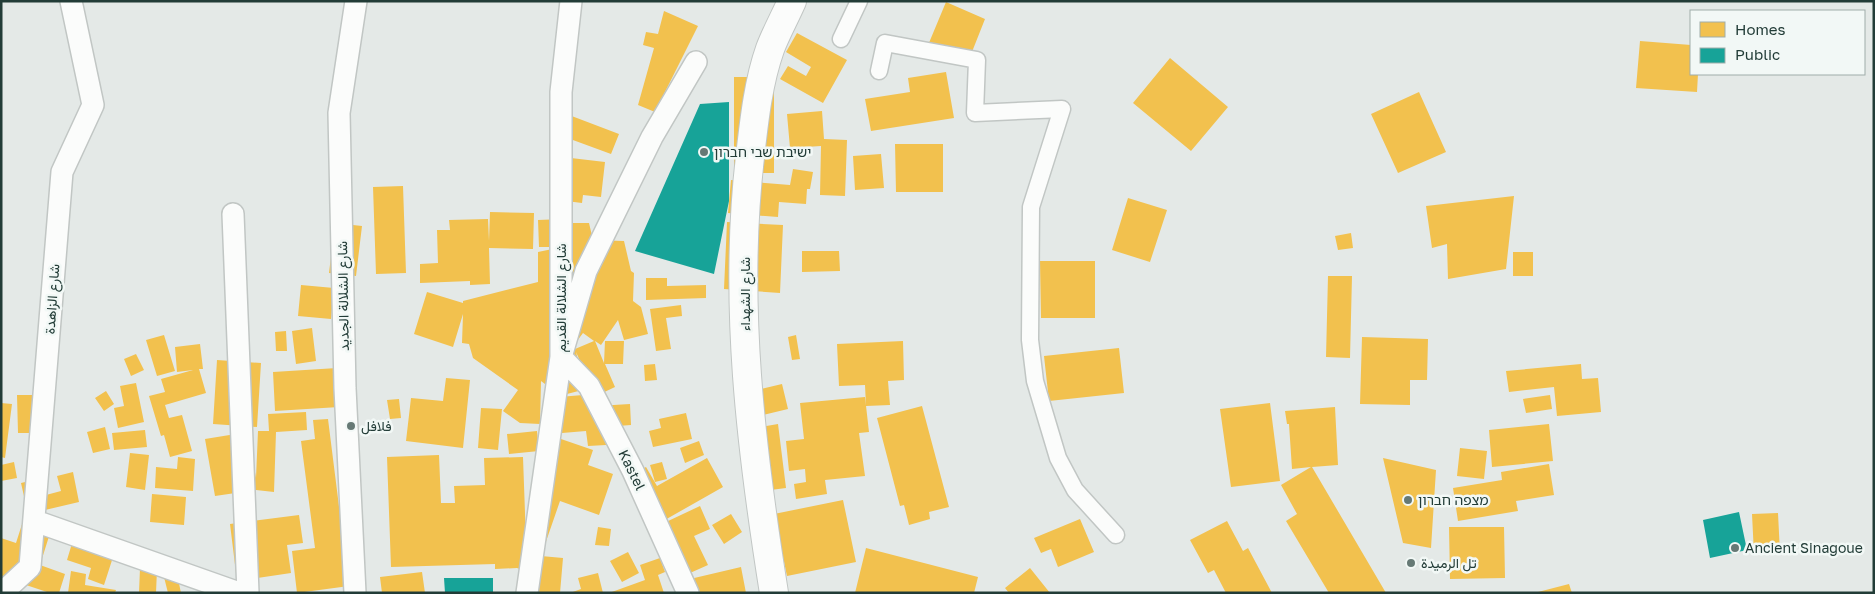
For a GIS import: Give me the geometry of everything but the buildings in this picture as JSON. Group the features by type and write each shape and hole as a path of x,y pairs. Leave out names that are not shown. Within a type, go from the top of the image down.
{"street":[{"name":"شارع الزاهدة","path":"2,593 30,567 62,172 94,104 71,1"},
{"name":"شارع الشلالة الجديد","path":"355,593 345,388 339,113 356,1"},
{"name":"شارع الشلالة القديم","path":"527,593 561,357 561,92 570,1"},
{"name":"شارع الشهداء","path":"774,593 758,493 745,368 744,208 754,118 770,50 792,1"},
{"path":"841,39 859,1"},
{"path":"879,71 885,43 977,60 975,113 1062,109 1031,207 1029,268 1031,348 1035,380 1058,458 1076,490 1116,535"},
{"path":"561,357 586,271 652,137 696,62"},
{"path":"232,214 248,593"},
{"name":"Kastel","path":"561,357 589,386 633,471 688,593"},
{"path":"35,521 239,593"}],"place":[{"name":"ישיבת שבי חברון","path":"704,152"},
{"name":"فلافل","path":"351,426"},
{"name":"מצפה חברון","path":"1408,500"},
{"name":"Ancient Sinagoue","path":"1735,548"},
{"name":"تل الرميدة","path":"1411,563"}]}
